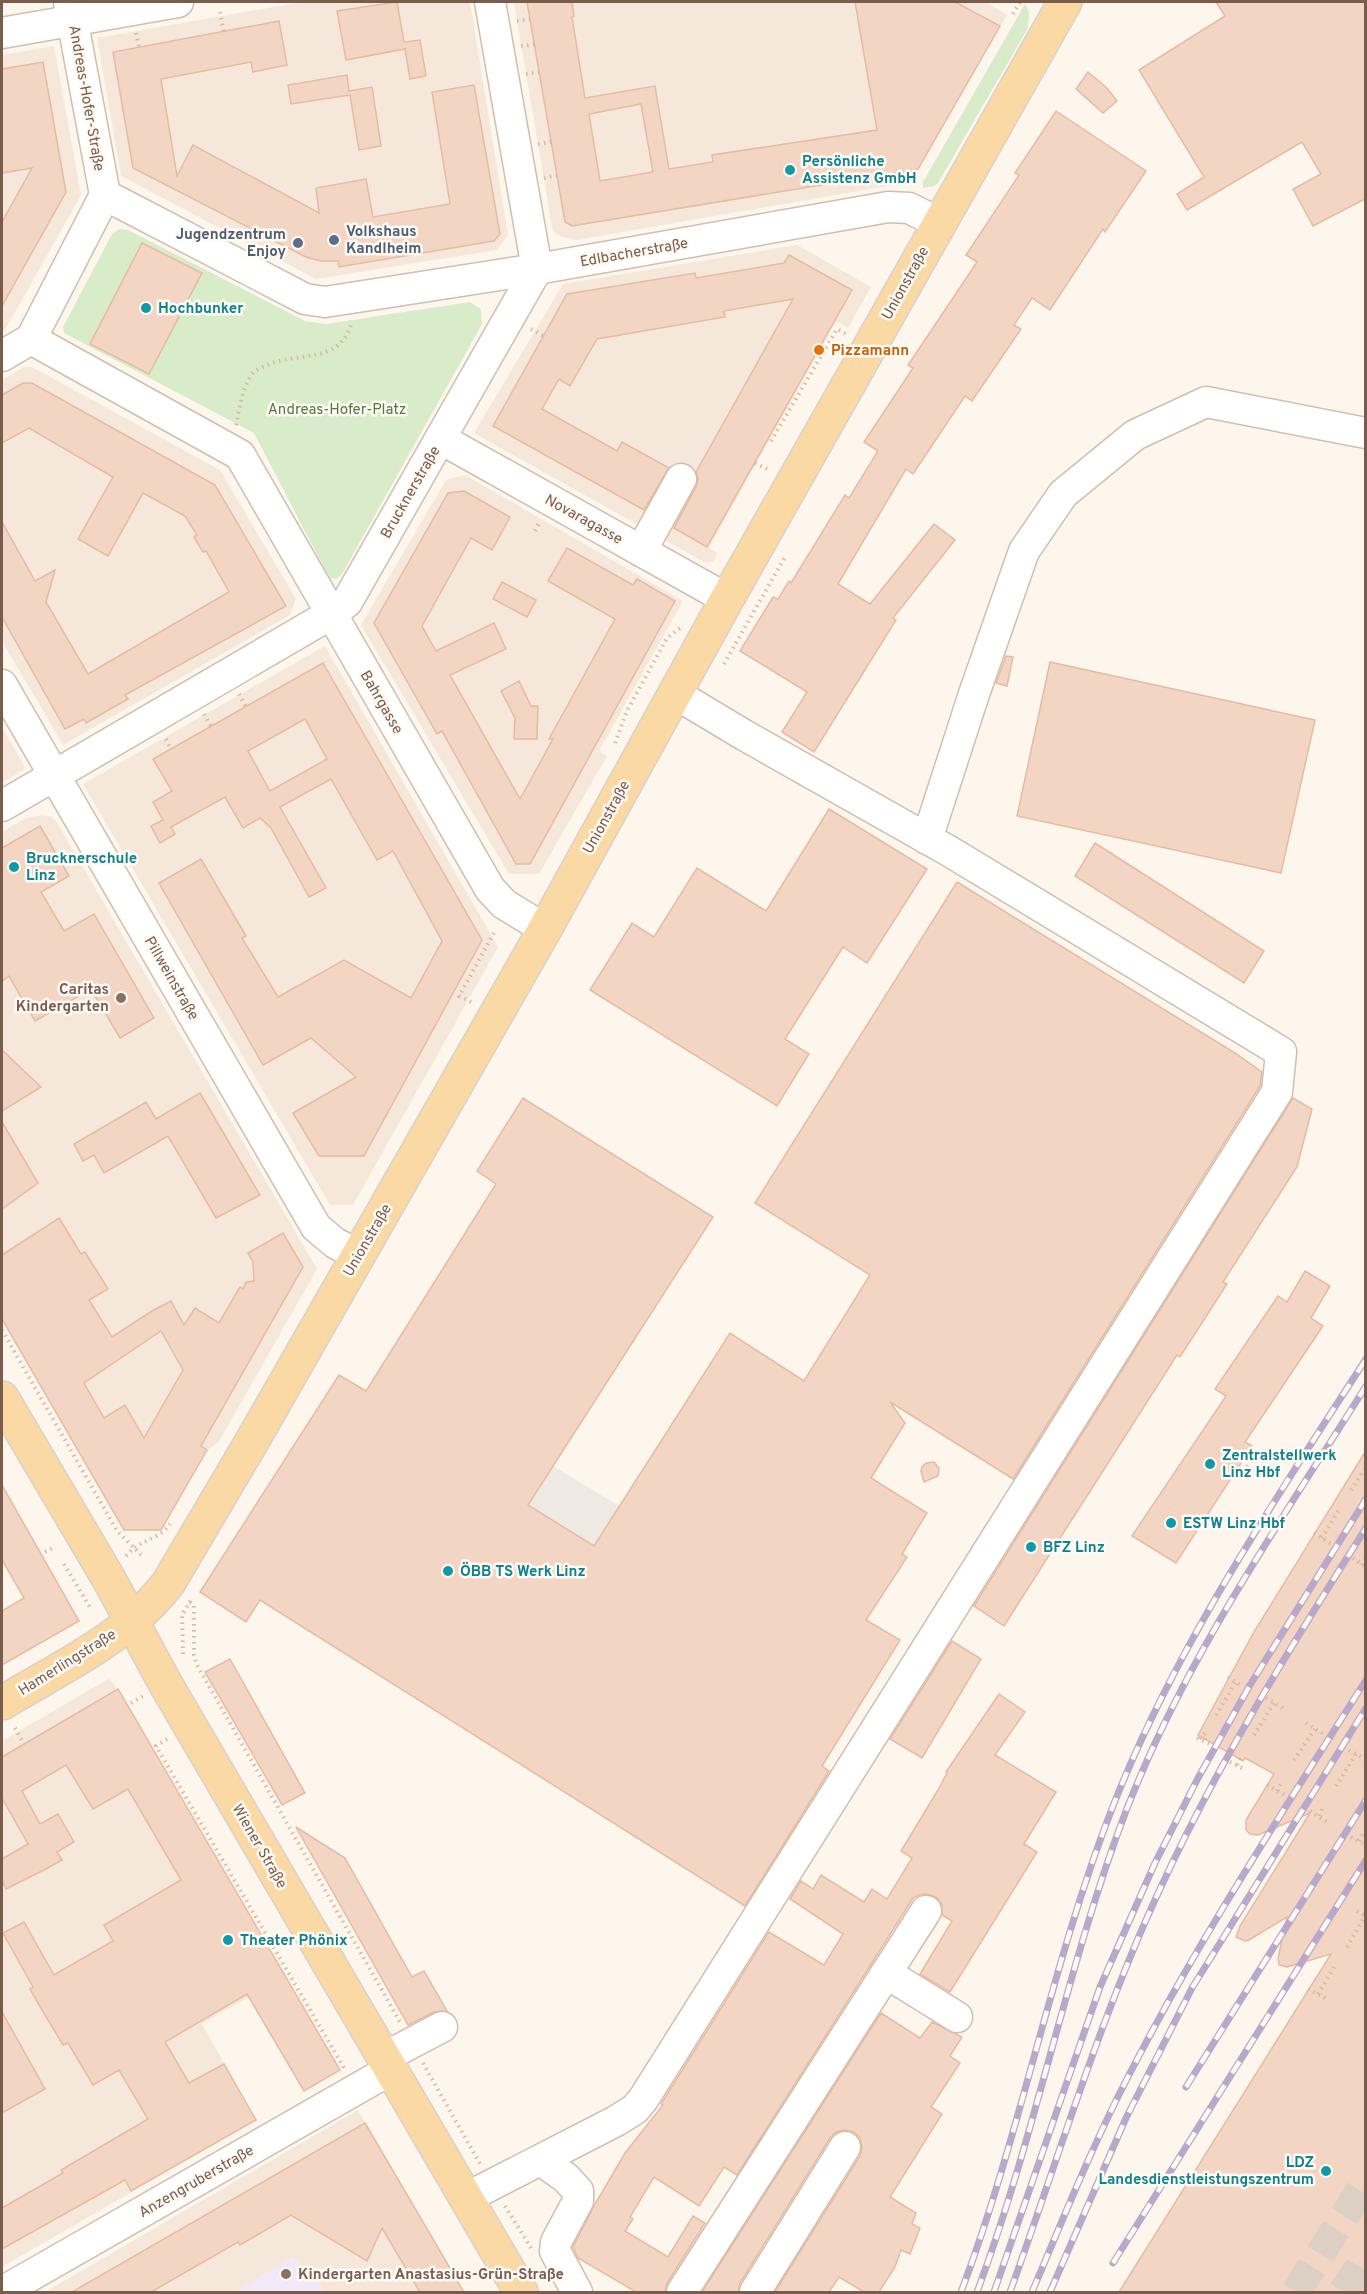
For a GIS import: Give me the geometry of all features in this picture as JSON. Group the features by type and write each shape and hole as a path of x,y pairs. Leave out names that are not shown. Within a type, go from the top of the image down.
{"main road":[{"name":"Unionstraße","path":"132,1621 153,1603 169,1582 545,929 674,693 939,223 1055,5"},
{"name":"Wiener Straße","path":"2,1398 387,2064 479,2192 521,2292"},
{"name":"Hamerlingstraße","path":"8,1715 132,1621"}],"street":[{"path":"2,33 71,11 177,2"},
{"path":"490,2 537,269"},
{"name":"Andreas-Hofer-Straße","path":"71,11 105,195"},
{"path":"2,356 31,339 105,195"},
{"name":"Edlbacherstraße","path":"105,195 306,299 325,302 537,269 888,207 909,208 939,223"},
{"name":"Brucknerstraße","path":"2,806 331,614 346,602 537,269"},
{"path":"31,339 238,442"},
{"path":"927,839 974,694 1024,552 1063,494 1135,435 1206,402 1365,434"},
{"name":"Novaragasse","path":"441,439 727,599"},
{"name":"Bahrgasse","path":"238,442 331,614 490,889 504,904 545,929"},
{"path":"641,551 681,479"},
{"name":"Pillweinstraße","path":"2,685 316,1227 335,1244 358,1256"},
{"path":"479,2192 616,2121 635,2109 644,2098 1277,1092 1281,1052 927,839 674,693"},
{"path":"682,2292 926,1911"},
{"path":"886,1973 957,2018"},
{"name":"Anzengruberstraße","path":"2,2292 387,2064 412,2043 442,2027"},
{"path":"755,2292 845,2147"},
{"path":"541,2160 566,2178 578,2191 578,2201 556,2242 555,2251 578,2292"}],"path":[{"path":"1013,14 1020,2"},
{"path":"220,12 224,32"},
{"path":"513,22 530,19"},
{"path":"518,46 535,44"},
{"path":"522,75 539,72"},
{"path":"534,144 552,142"},
{"path":"540,178 558,175"},
{"path":"238,442 243,393 255,370 279,360 327,352 342,344 349,333 353,316"},
{"path":"771,441 793,400 837,329 849,335 854,325"},
{"path":"531,329 544,336"},
{"path":"819,350 823,353"},
{"path":"755,463 771,471"},
{"path":"720,672 785,557"},
{"path":"237,690 246,707"},
{"path":"202,711 211,726"},
{"path":"471,1002 459,996 495,931"},
{"path":"2,1330 117,1531 142,1556"},
{"path":"1244,1472 1259,1447"},
{"path":"1351,1490 1365,1467"},
{"path":"1322,1538 1340,1508"},
{"path":"1314,1533 1331,1544"},
{"path":"45,1552 53,1548 52,1545"},
{"path":"124,1546 133,1547"},
{"path":"1353,1558 1364,1566 1365,1558"},
{"path":"64,1564 90,1610"},
{"path":"183,1654 183,1615 190,1602 194,1605 194,1655 197,1665 412,2043 479,2192 534,2254"},
{"path":"1228,1677 1243,1687"},
{"path":"1216,1715 1236,1682"},
{"path":"1266,1698 1284,1709"},
{"path":"1254,1735 1274,1704"},
{"path":"8,1715 24,1744"},
{"path":"1306,1723 1325,1735"},
{"path":"1294,1760 1315,1729"},
{"path":"1206,1732 1199,1738 1210,1744"},
{"path":"169,1738 156,1746 344,2069 342,2074"},
{"path":"1349,1750 1365,1760"},
{"path":"1336,1786 1356,1754"},
{"path":"1237,1765 1242,1756"},
{"path":"1230,1762 1246,1770"},
{"path":"1277,1791 1282,1781"},
{"path":"1267,1785 1286,1796"},
{"path":"1319,1816 1323,1807"},
{"path":"1310,1811 1327,1822"},
{"path":"209,1834 215,1831"},
{"path":"1359,1841 1364,1832"},
{"path":"1351,1837 1365,1845"},
{"path":"1347,1947 1365,1916 1357,1911"},
{"path":"1318,1994 1336,1964"},
{"path":"1308,1989 1327,1999"}],"shaded area":[{"path":"302,2 470,2 508,235 497,250 316,279 121,176 97,38"},
{"path":"514,2 985,2 1007,15 911,182 576,240 562,237 555,233 552,227"},
{"path":"54,46 81,195 5,330 2,331 2,55"},
{"path":"797,245 871,287 848,328 836,321 709,548 718,553 713,562 704,562 474,433 563,284"},
{"path":"24,367 32,367 220,470 296,599 290,615 63,745 2,641 2,380"},
{"path":"465,475 683,601 599,751 607,756 539,874 509,874 361,625 446,480"},
{"path":"325,646 498,947 353,1205 330,1205 83,784"},
{"path":"2,727 25,767 2,783"},
{"path":"41,815 50,816 56,821 317,1269 218,1443 207,1450 161,1530 124,1530 2,1320 2,832 24,819"},
{"path":"553,1466 619,1506 594,1546 528,1504"},
{"path":"110,1678 285,1976 202,2024 256,2120 2,2267 2,1741"},
{"path":"358,2110 463,2292 45,2292"},
{"name":"Kindergarten Anastasius-Grün-Straße","path":"293,2257 326,2292 236,2291"}],"green space":[{"path":"1025,4 1029,12 1028,28 938,183 923,188 923,182"},
{"name":"Andreas-Hofer-Platz","path":"119,229 128,230 305,321 326,324 470,302 481,309 482,324 342,574 336,579 330,578 325,570 254,433 64,333 63,327 112,234"}],"building":[{"path":"397,2 404,42 420,40 426,76 410,79 405,49 346,60 337,11"},
{"path":"527,2 572,2 574,16 572,17 585,98 655,86 669,169 713,162 712,155 877,130 855,2 955,2 1000,26 918,169 572,226 565,222","holes":["641,104 653,172 600,181 589,114"]},
{"path":"1216,2 1365,2 1365,199 1313,226 1293,189 1321,174 1302,142 1187,210 1177,194 1204,177 1139,70 1225,16"},
{"path":"279,21 287,65 253,72 251,62 161,79 177,176 193,145 319,213 316,188 366,179 373,217 450,204 432,92 474,85 500,234 494,241 339,267 338,261 321,261 306,257 133,168 113,52"},
{"path":"43,62 66,192 2,306 2,222 32,168 2,173 2,69"},
{"path":"1088,72 1107,88 1117,101 1103,113 1076,89"},
{"path":"347,75 349,91 372,87 381,146 359,150 350,95 291,104 288,85"},
{"path":"1056,111 1146,171 1105,232 1103,229 1050,310 1032,298 1014,325 1021,329 972,401 965,396 913,474 906,469 838,584 870,604 934,524 955,540 893,618 896,620 814,752 782,732 807,692 740,651 773,597 778,599 789,581 791,583 845,495 849,498 878,451 864,442 913,368 908,365 977,262 966,255 1019,175 1015,173"},
{"name":"Hochbunker","path":"142,243 202,273 149,374 90,344"},
{"path":"789,255 852,290 707,547 674,528 696,487 698,479 696,472 793,299 724,311 725,317 597,339 570,386 559,379 542,409 617,451 622,442 669,468 644,510 493,426 567,294 695,273 696,278 784,263"},
{"path":"23,383 32,383 215,485 286,606 125,695 128,699 86,723 84,719 65,729 2,617 2,522 35,581 55,570 46,602 88,674 229,592 206,551 203,552 194,537 197,535 185,516 143,493 108,556 78,539 113,477 29,428 2,443 2,395"},
{"path":"464,491 510,517 492,550 471,538 422,626 436,651 494,623 506,649 450,675 520,799 553,739 549,739 615,619 548,581 567,548 633,585 637,579 675,601 530,864 516,864 442,731 437,734 374,623 448,493"},
{"path":"502,582 536,600 527,617 493,599"},
{"path":"1006,656 1013,657 1007,686 996,683"},
{"path":"1050,662 1315,720 1281,873 1017,816"},
{"path":"323,663 482,940 364,1156 319,1156 293,1113 356,1077 311,1038 263,1065 159,883 201,859 246,936 242,938 278,997 344,960 411,998 442,941 393,851 377,860 331,779 280,807 326,888 309,897 271,828 260,818 243,828 225,797 171,827 175,834 160,843 151,826 163,820 153,802 172,791 153,759","holes":["305,719 327,759 270,791 248,751"]},
{"path":"519,681 531,706 538,706 537,739 514,739 515,718 501,691"},
{"path":"829,809 927,869 867,963 843,947 785,1039 809,1054 777,1106 590,990 632,923 654,937 697,868 766,911"},
{"path":"40,826 69,876 41,892 64,931 94,914 154,1018 120,1038 91,989 35,1021 9,976 2,981 2,848"},
{"path":"1095,843 1264,951 1244,983 1075,876"},
{"path":"957,882 1235,1053 1262,1072 1260,1086 1013,1479 890,1402 905,1423 871,1478 927,1513 902,1554 907,1557 866,1620 900,1640 822,1766 829,1771 745,1906 260,1600 246,1622 200,1592 339,1375 366,1391 496,1184 477,1171 523,1098 713,1217 528,1505 594,1546 730,1333 804,1381 870,1275 755,1203"},
{"path":"2,1050 41,1087 2,1111"},
{"path":"200,1093 260,1195 216,1218 168,1136 104,1173 94,1155 83,1161 74,1144 146,1102 156,1119"},
{"path":"1293,1098 1312,1109 1297,1167 1223,1282 1227,1284 1180,1357 1177,1355 1004,1626 974,1606"},
{"path":"2,1122 38,1183 2,1209"},
{"path":"59,1218 81,1254 85,1252 108,1289 89,1300 112,1337 171,1301 184,1325 195,1308 219,1323 240,1287 243,1289 246,1282 254,1281 253,1262 248,1253 283,1233 303,1267 201,1446 207,1450 161,1530 124,1530 2,1319 2,1255","holes":["161,1331 183,1370 144,1438 125,1405 104,1418 84,1383"]},
{"path":"1305,1271 1330,1286 1311,1318 1323,1326 1245,1442 1252,1446 1176,1563 1132,1536 1226,1396 1215,1389 1278,1296 1287,1302"},
{"path":"1365,1452 1365,2292 1119,2292 1331,1954 1287,1967 1279,1965 1278,1958 1287,1917 1249,1940 1245,1941 1236,1937 1240,1926 1310,1813 1258,1835 1250,1834 1246,1830 1246,1820 1274,1774 1245,1758 1243,1761 1198,1735 1254,1632"},
{"path":"934,1462 939,1468 938,1476 924,1482 922,1467 926,1463"},
{"path":"2,1485 79,1621 2,1665 2,1611 24,1598 2,1560"},
{"path":"952,1641 981,1659 922,1758 890,1739"},
{"path":"230,1659 305,1793 282,1805 205,1672"},
{"path":"118,1689 340,2070 304,2091 247,1994 165,2042 189,2083 224,2064 256,2120 131,2191 125,2180 2,2249 2,2208 63,2173 61,2170 148,2119 119,2070 93,2085 68,2043 63,2045 42,2010 30,1989 33,1987 3,1933 24,1922 54,1975 113,1941 104,1925 181,1880 128,1789 93,1809 66,1765 22,1791 40,1824 58,1814 74,1842 57,1852 62,1860 44,1870 6,1889 2,1880 2,1859 28,1844 2,1798 2,1757"},
{"path":"999,1694 1025,1712 995,1755 1056,1792 1024,1844 1037,1852 950,1992 920,1974 952,1921 942,1915 942,1904 936,1897 927,1894 919,1895 913,1898 737,2175 724,2167 699,2206 654,2177 630,2217 633,2219 625,2231 668,2257 693,2216 705,2223 667,2283 665,2292 636,2292 578,2258 573,2247 595,2204 625,2153 663,2105 661,2104 769,1932 824,1965 843,1934 790,1899 801,1881 813,1889 821,1875 864,1902 872,1889 887,1899 912,1858 901,1851 938,1790 946,1772"},
{"path":"296,1827 345,1858 412,1977 424,1971 447,2011 434,2012 408,2025"},
{"path":"2,2012 45,2089 2,2113"},
{"path":"881,2013 920,2038 932,2022 962,2037 950,2056 960,2063 931,2107 942,2114 890,2197 916,2213 912,2224 920,2228 910,2254 901,2250 895,2267 879,2292 864,2292 839,2277 829,2292 775,2292 860,2156 862,2147 860,2138 854,2132 845,2130 836,2132 830,2138 740,2283 738,2292 702,2292"},
{"path":"365,2123 464,2292 420,2292 382,2228 367,2261 291,2215 240,2245 238,2242 151,2292 72,2292"}],"tunnel":[{"path":"1296,2292 1366,2182"},
{"path":"1343,2292 1366,2257"}],"railway":[{"path":"961,2292 1001,2172 1053,1988 1091,1866 1138,1747 1166,1689 1228,1576 1366,1359"},
{"path":"977,2292 1017,2173 1105,1870 1126,1811 1150,1755 1176,1700 1236,1593 1366,1386"},
{"path":"994,2292 1100,1987 1155,1863 1198,1778 1250,1685 1366,1499"},
{"path":"1010,2292 1080,2089 1118,1988 1160,1889 1182,1842 1231,1751 1283,1661 1366,1528"},
{"path":"1032,2292 1103,2127 1157,2022 1244,1874 1366,1680"},
{"path":"1050,2292 1126,2118 1192,1988 1366,1708"},
{"path":"1186,2087 1366,1800"},
{"path":"1113,2263 1366,1860"}],"place":[{"name":"Persönliche Assistenz GmbH","path":"790,170"},
{"name":"Volkshaus Kandlheim","path":"334,240"},
{"name":"Jugendzentrum Enjoy","path":"298,243"},
{"name":"Hochbunker","path":"146,308"},
{"name":"Pizzamann","path":"819,350"},
{"name":"Brucknerschule Linz","path":"14,867"},
{"name":"Caritas Kindergarten","path":"121,998"},
{"name":"Zentralstellwerk Linz Hbf","path":"1210,1464"},
{"name":"ESTW Linz Hbf","path":"1171,1523"},
{"name":"BFZ Linz","path":"1031,1547"},
{"name":"ÖBB TS Werk Linz","path":"448,1571"},
{"name":"Theater Phönix","path":"228,1940"},
{"name":"LDZ Landesdienstleistungszentrum","path":"1326,2171"},
{"name":"Kindergarten Anastasius-Grün-Straße","path":"286,2274"}]}
